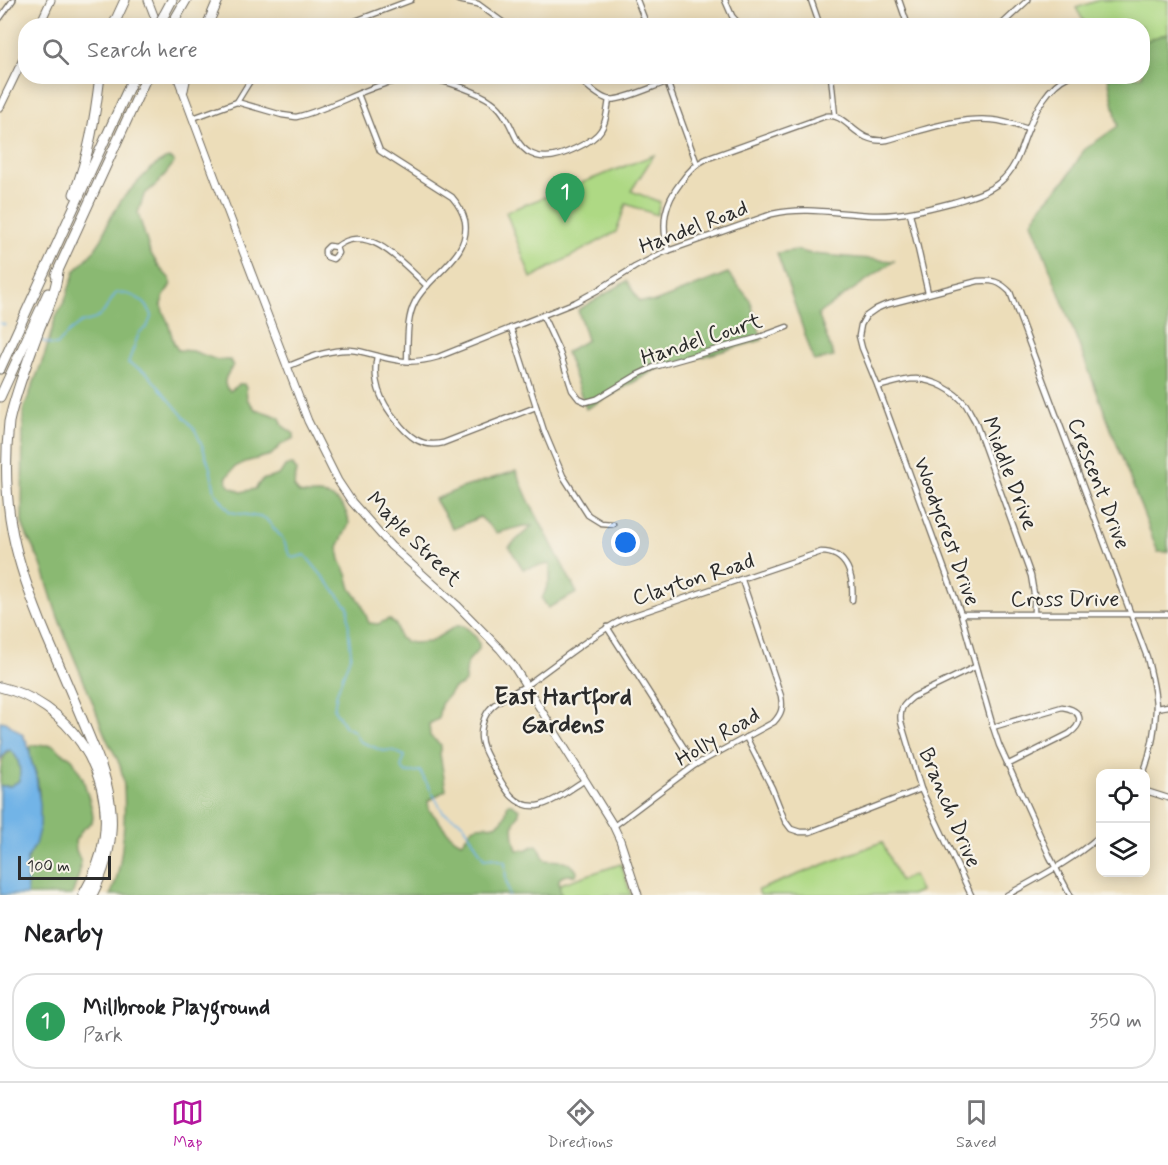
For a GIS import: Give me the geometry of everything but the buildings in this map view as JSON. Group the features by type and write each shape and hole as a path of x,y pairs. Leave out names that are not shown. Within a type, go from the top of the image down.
{"highway":[{"path":"117,18 125,0"},
{"path":"162,18 172,0"},
{"path":"176,18 186,0"},
{"path":"210,18 218,0"},
{"path":"62,234 65,215 79,181 90,143 99,84"},
{"path":"0,369 130,84"},
{"path":"0,398 143,84"},
{"path":"183,90 184,84"},
{"path":"58,271 54,292 9,419 3,455 2,492 6,526 20,572 98,755 108,785 113,816 111,842 103,871 92,895"},
{"path":"0,687 29,698 55,714 69,727 94,765 104,799 105,826 98,864 83,895"}],"street":[{"path":"0,18 13,0"},
{"path":"43,18 51,0"},
{"path":"148,0 155,18"},
{"path":"363,18 411,0"},
{"path":"458,0 479,2 498,18"},
{"path":"637,0 643,18"},
{"path":"724,0 734,18"},
{"path":"811,0 817,18"},
{"path":"899,0 905,18"},
{"path":"1008,18 1028,0"},
{"path":"0,107 18,70"},
{"name":"Maple Street","path":"180,84 286,367 316,439 337,478 348,496 394,550 446,594 514,666 614,826 638,895"},
{"path":"237,102 248,84"},
{"path":"193,118 237,102 282,116 296,117 388,84"},
{"path":"451,84 492,101 506,116 520,146 532,154 545,157 588,143 595,138 605,122 609,100"},
{"path":"585,84 609,100 617,100 654,84"},
{"path":"668,84 697,164"},
{"path":"832,84 835,116"},
{"name":"Handel Road","path":"286,367 321,354 352,350 407,361 438,357 543,316 587,296 635,267 668,251 758,218 785,211 813,210 876,215 910,213 974,196 998,184 1008,175 1016,162 1037,111 1058,84"},
{"path":"358,94 380,151 448,193 457,202 465,229 460,249 416,299 411,313 407,361"},
{"path":"668,251 664,227 667,207 674,192 697,164 826,116 840,118 862,136 879,141 970,120 996,121 1028,129"},
{"path":"910,213 928,293"},
{"path":"336,247 356,239 376,243 394,255 427,286"},
{"name":"Crescent Drive","path":"928,293 978,280 991,280 1010,292 1147,657 1156,708 1150,754 1145,769"},
{"name":"Woodycrest Drive","path":"928,293 876,309 866,316 859,336 961,615 993,727 1007,765 1070,895"},
{"name":"Handel Court","path":"543,316 560,353 573,393 586,402 597,399 654,367 760,337 787,327"},
{"path":"511,328 556,463 588,515 597,521 613,524"},
{"path":"377,356 378,391 383,403 406,433 423,443 445,442 536,407"},
{"name":"Middle Drive","path":"878,387 902,380 916,379 935,383 950,390 965,405 975,422 1031,576 1034,613"},
{"name":"Clayton Road","path":"585,780 546,804 524,805 515,799 506,791 482,744 481,734 487,712 607,627 623,619 820,552 839,555 845,563 853,586 852,600"},
{"name":"Holly Road","path":"614,826 695,765 774,722 781,714 783,706 781,696 742,580"},
{"name":"Cross Drive","path":"961,615 1168,614"},
{"path":"607,627 695,765"},
{"name":"Branch Drive","path":"971,895 921,789 899,713 904,704 913,698 975,667"},
{"path":"1156,708 1168,706"},
{"path":"993,727 1062,707 1070,708 1080,719 1077,728 1069,734 1007,765"},
{"path":"746,737 772,788 785,821 791,829 800,832 810,831 921,789"},
{"path":"1150,792 1168,798"},
{"path":"1007,895 1056,869 1096,840"}],"green space":[{"path":"1099,0 1168,0 1168,33 1150,39 1150,18 1082,18 1076,8"},
{"path":"1168,33 1168,552 1158,552 1032,222 1042,205 1066,179 1084,150 1118,126 1109,84 1150,84 1150,39"},
{"path":"654,155 631,191 660,202 657,215 626,204 616,232 531,278 506,212"},
{"path":"169,158 174,163 159,182 144,195 138,213 150,252 170,279 171,284 161,304 174,344 178,350 193,351 217,360 230,360 233,366 225,382 227,388 230,391 244,384 247,399 255,409 280,418 283,426 294,434 294,438 282,444 271,455 235,467 226,478 229,486 241,492 255,489 262,480 280,474 285,466 293,465 296,470 294,487 299,493 324,495 335,499 346,512 349,524 338,547 340,560 351,589 361,602 369,623 378,624 389,619 396,625 399,637 406,642 414,643 430,642 456,626 464,626 475,636 479,649 467,664 465,682 454,688 441,704 438,719 429,724 430,736 441,745 440,754 446,790 428,801 429,810 447,832 461,842 473,828 500,822 505,816 508,804 512,804 519,809 513,830 517,850 525,850 536,845 545,860 566,862 577,871 576,875 565,875 559,879 562,895 110,895 119,869 123,833 124,796 121,769 107,740 58,617 41,564 22,522 23,416 55,319 65,300 75,271 102,239 108,222 122,199 151,168"},
{"path":"796,250 812,254 894,261 818,314 834,357 814,361 777,253"},
{"path":"728,273 750,300 762,340 655,370 586,409 566,352 587,340 578,310 627,281 639,301 655,302"},
{"path":"516,471 577,593 548,608 542,599 550,579 550,564 523,569 509,547 532,526 497,533 480,517 453,529 435,499"},
{"path":"32,745 52,745 73,760 83,779 92,809 92,822 82,830 75,841 81,862 72,895 27,895 27,865 36,840 40,813 37,777 30,757"},
{"path":"10,750 16,756 19,764 19,781 11,786 0,786 2,761"},
{"path":"882,842 900,881 913,875 920,891 911,895 760,895 758,890"},
{"path":"621,864 631,895 556,895 554,886"}],"water":[{"path":"0,721 6,722 23,735 36,776 40,825 35,845 27,859 27,895 0,895 0,786 11,786 19,781 20,773 18,760 10,750 6,751 0,760"}],"waterway":[{"path":"40,340 57,345 81,323 95,319 103,313 116,293 128,294 146,305 152,315 147,327 139,333 128,363 147,373 195,430 210,468 215,492 230,512 265,518 283,539 289,554 293,558 305,555 348,607 351,654 337,692 334,709 345,727 354,731 359,741 383,751 391,750 405,756 401,767 406,773 420,771 443,812 463,823 484,859 493,858 505,862 509,895"},
{"path":"0,323 5,325"}],"place":[{"name":"Millbrook Playground","path":"565,223"}],"district":[{"name":"East Hartford Gardens","path":"563,710"}]}
